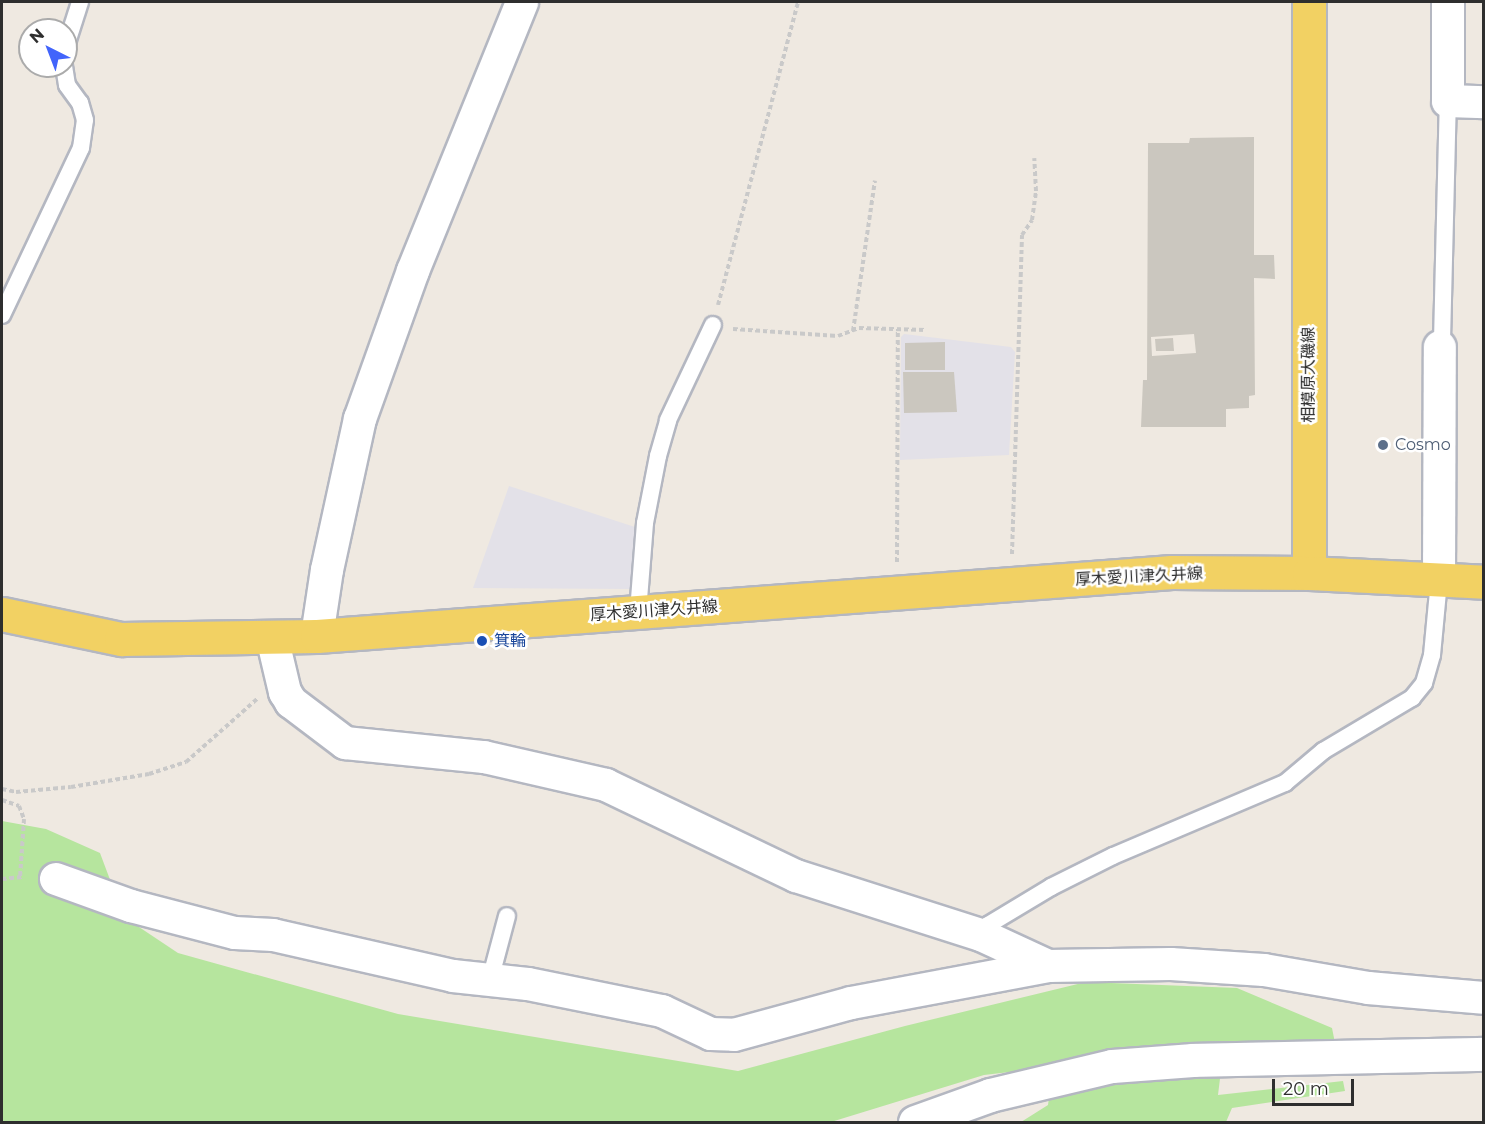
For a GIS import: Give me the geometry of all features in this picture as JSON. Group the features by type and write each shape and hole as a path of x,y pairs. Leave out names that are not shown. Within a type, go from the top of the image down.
{"main road":[{"name":"相模原大磯線","path":"1309,2 1309,573"},
{"name":"厚木愛川津久井線","path":"2,614 121,639 317,636 1172,572 1309,573"},
{"path":"1309,573 1484,582"}],"street":[{"path":"317,636 327,570 360,419 413,271 522,2"},
{"path":"1448,2 1448,101 1484,102"},
{"path":"1439,581 1440,347"},
{"path":"272,637 283,686 291,702 345,743 484,757 606,785 796,876 981,934 1048,966"},
{"path":"56,879 131,906 235,933 273,935 453,976 528,984 662,1011 711,1034 734,1035 851,1003 1048,966 1171,964 1264,970 1368,988 1484,998"},
{"path":"915,1122 990,1095 1112,1066 1193,1060 1484,1054"}],"lane":[{"path":"75,18 80,2"},
{"path":"2,315 81,148 86,120 80,103 67,85 66,78"},
{"path":"1440,347 1448,101"},
{"path":"638,612 645,523 658,456 668,420 713,325"},
{"path":"981,934 988,925 1051,887 1113,856 1285,783 1323,751 1412,698 1424,683 1432,655 1439,581"},
{"path":"490,980 507,916"}],"path":[{"path":"798,2 713,325 785,334 838,336 859,328 898,331 926,330"},
{"path":"1013,585 1022,236 1032,220 1036,191 1034,158"},
{"path":"853,331 875,181"},
{"path":"897,593 898,331"},
{"path":"2,789 16,792 71,787 149,774 186,762 261,694 283,686"},
{"path":"2,800 19,806 24,819 20,877"}],"shaded area":[{"path":"904,334 1011,347 1015,352 1009,455 900,460 901,337"},
{"path":"509,486 641,529 636,585 631,589 473,588"}],"green space":[{"path":"2,821 46,829 100,853 124,917 178,953 398,1014 738,1071 905,1026 1086,982 1237,988 1332,1028 1335,1043 1223,1054 1218,1095 1343,1081 1345,1091 1232,1108 1226,1122 1021,1122 1048,1105 1053,1067 984,1075 831,1122 2,1122"}],"building":[{"path":"1254,137 1254,255 1274,255 1275,279 1254,278 1255,395 1249,396 1249,408 1226,409 1226,427 1141,427 1143,380 1147,380 1148,143 1189,143 1190,138","holes":["1194,334 1196,353 1152,356 1151,337"]},
{"path":"1173,338 1174,351 1156,351 1155,339"},
{"path":"945,342 945,370 905,370 905,343"},
{"path":"903,372 954,372 957,412 904,413"}],"place":[{"name":"Cosmo","path":"1383,445"},
{"name":"箕輪","path":"482,641"}]}
